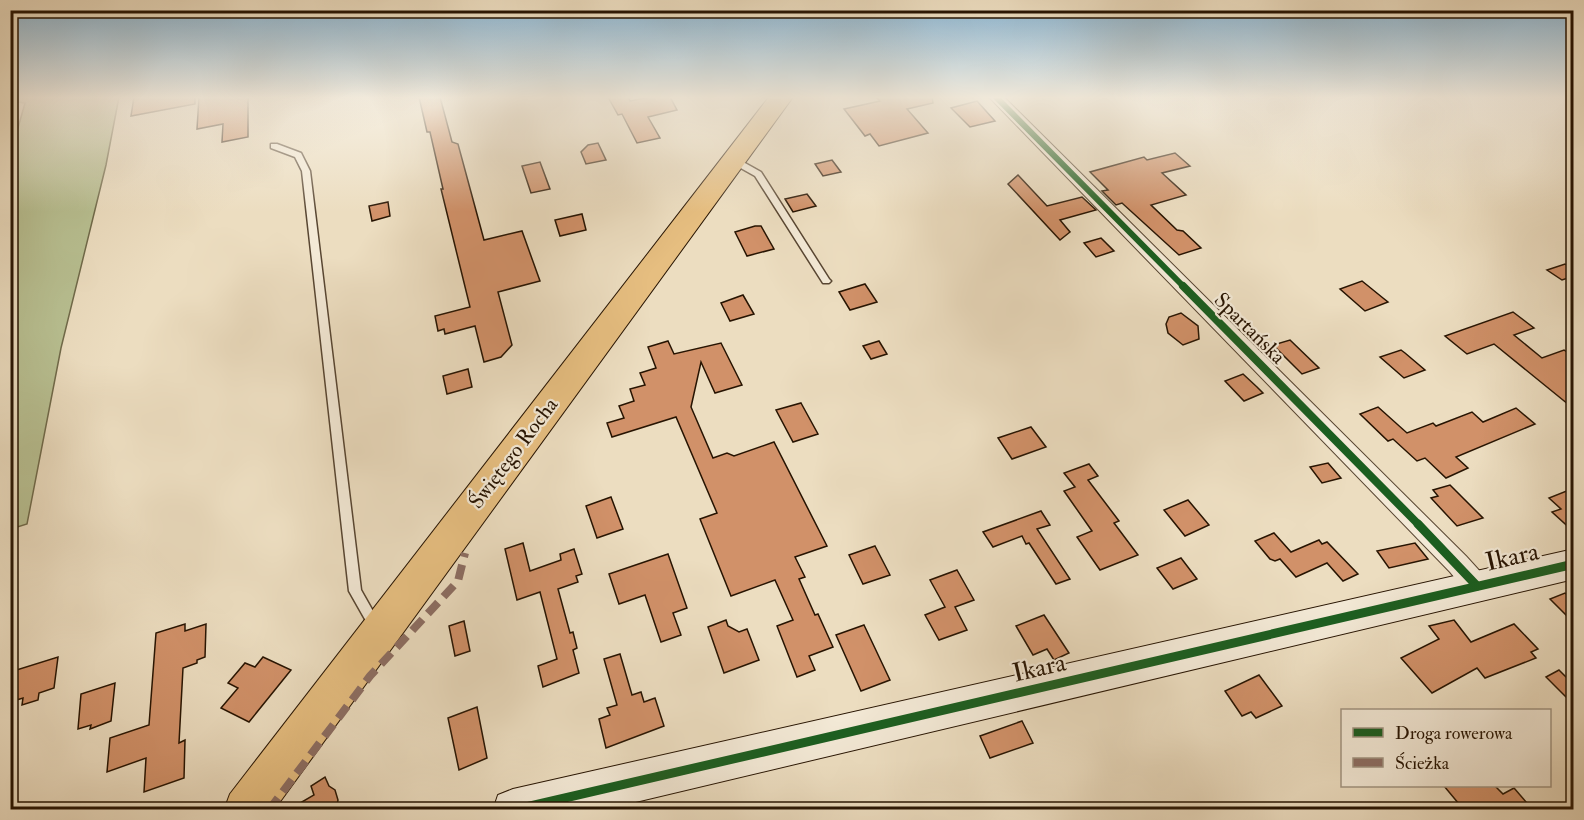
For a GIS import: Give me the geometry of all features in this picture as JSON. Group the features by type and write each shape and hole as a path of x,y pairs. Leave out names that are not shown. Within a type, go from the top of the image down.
{"main road":[{"name":"Świętego Rocha","path":"246,810 752,135"}],"street":[{"name":"Spartańska","path":"1034,135 1458,564 1477,586"},
{"name":"Ikara","path":"513,810 1574,564"}],"lane":[{"path":"274,146 298,154 306,171 355,591 370,617 383,626"},
{"path":"733,160 758,174 826,281"}],"green space":[{"path":"16,135 112,135 61,348 27,524 11,529 10,156"}],"building":[{"path":"222,135 248,135 248,137 222,142"},
{"path":"431,135 450,135 452,142 458,144 484,240 522,231 540,281 498,292 512,345 501,357 484,362 475,326 445,334 444,329 438,331 435,316 470,307 441,189 443,189"},
{"path":"633,135 658,135 660,138 637,143"},
{"path":"871,135 919,135 879,146"},
{"path":"598,143 606,160 586,164 581,152 588,145"},
{"path":"1175,153 1190,166 1162,173 1186,195 1151,205 1177,230 1183,231 1201,248 1179,255 1122,203 1116,205 1102,191 1108,190 1090,172 1144,157 1147,160"},
{"path":"832,160 841,172 823,176 815,164"},
{"path":"540,162 550,189 531,193 522,166"},
{"path":"1018,175 1047,206 1082,197 1096,210 1060,220 1070,232 1060,240 1008,184"},
{"path":"807,194 816,206 793,212 785,199"},
{"path":"388,202 390,216 372,221 369,206"},
{"path":"582,214 586,230 560,236 555,220"},
{"path":"761,226 774,249 747,256 735,232"},
{"path":"1101,238 1114,251 1096,257 1084,243"},
{"path":"1565,264 1574,270 1574,276 1562,280 1547,270"},
{"path":"1362,281 1388,302 1365,311 1340,289"},
{"path":"865,284 877,302 850,310 839,292"},
{"path":"743,295 754,314 730,321 721,303"},
{"path":"1513,312 1534,328 1514,335 1542,358 1564,350 1574,357 1574,409 1494,344 1467,354 1445,336"},
{"path":"1181,313 1198,326 1199,339 1183,345 1168,333 1166,324 1169,317"},
{"path":"1290,340 1319,368 1302,374 1273,345"},
{"path":"668,341 674,354 721,343 742,385 715,393 701,362 691,407 713,458 727,453 734,456 774,442 827,546 795,557 805,577 799,579 833,647 809,656 815,670 797,677 777,626 793,620 775,580 731,596 700,519 717,513 676,417 612,437 607,423 624,418 619,406 634,401 630,389 645,385 640,373 656,368 648,347"},
{"path":"879,341 887,354 871,359 863,346"},
{"path":"1401,350 1425,370 1404,378 1380,357"},
{"path":"468,369 472,387 447,394 443,376"},
{"path":"1243,374 1263,393 1244,401 1225,381"},
{"path":"801,403 818,434 793,442 776,410"},
{"path":"1378,407 1407,433 1433,423 1436,426 1472,412 1483,422 1516,408 1535,424 1456,457 1468,468 1446,478 1425,458 1417,461 1393,439 1388,441 1360,414"},
{"path":"1031,427 1046,447 1012,459 998,438"},
{"path":"1328,463 1341,478 1322,483 1310,467"},
{"path":"1089,464 1098,476 1088,480 1119,521 1114,523 1138,555 1100,570 1077,537 1092,531 1064,491 1075,487 1064,473"},
{"path":"1450,485 1483,518 1457,526 1431,498 1438,496 1433,490"},
{"path":"1574,488 1574,532 1552,512 1561,509 1549,498"},
{"path":"611,497 623,529 597,538 586,506"},
{"path":"1188,500 1209,525 1185,536 1164,510"},
{"path":"1041,511 1050,525 1037,529 1070,579 1056,584 1022,536 993,547 983,532"},
{"path":"1274,533 1291,552 1319,540 1322,544 1327,542 1358,574 1343,581 1327,563 1296,577 1280,559 1275,561 1270,559 1255,541"},
{"path":"523,543 530,571 561,560 560,554 574,549 582,574 576,576 578,582 558,589 570,633 573,632 577,648 573,650 579,673 543,687 538,666 557,659 540,592 517,600 505,549"},
{"path":"1415,543 1428,559 1389,568 1377,551"},
{"path":"875,546 890,575 863,584 849,555"},
{"path":"668,554 687,608 673,613 681,635 661,642 645,595 619,604 609,574"},
{"path":"1181,558 1197,579 1173,589 1157,568"},
{"path":"957,570 974,600 955,607 967,630 939,640 925,615 945,607 930,580"},
{"path":"1565,593 1574,601 1574,623 1550,599"},
{"path":"1044,615 1069,653 1054,660 1047,649 1033,655 1016,626"},
{"path":"726,620 728,626 739,632 747,629 759,660 724,673 708,627"},
{"path":"1454,620 1471,642 1514,624 1538,649 1531,652 1536,658 1485,678 1477,668 1432,693 1401,658 1439,639 1429,626"},
{"path":"464,621 470,651 455,656 449,626"},
{"path":"185,624 185,631 206,624 205,657 183,668 179,743 185,740 184,778 144,792 146,758 107,772 110,738 149,725 156,633"},
{"path":"864,625 890,680 861,691 836,635"},
{"path":"620,654 632,695 641,692 644,702 655,698 664,726 606,748 599,719 610,715 607,708 617,705 604,659"},
{"path":"58,657 54,688 39,693 38,700 22,705 23,698 10,702 10,672"},
{"path":"263,657 291,670 249,722 221,708 238,688 228,683 245,663 255,667"},
{"path":"1559,670 1574,685 1574,705 1546,677"},
{"path":"1259,675 1282,706 1256,718 1251,712 1242,716 1225,691"},
{"path":"115,683 111,721 90,729 91,725 78,729 81,694"},
{"path":"477,707 487,758 459,770 448,718"},
{"path":"1022,721 1033,743 990,758 980,736"},
{"path":"325,777 329,786 335,790 338,800 336,810 288,810 314,795 311,786"},
{"path":"1445,787 1496,787 1503,794 1514,788 1533,810 1464,810"}],"marked path":[{"path":"269,810 370,676 458,581 465,553"}],"cycle path":[{"path":"1034,135 1458,564 1477,586"},
{"path":"513,810 1574,564"}]}
